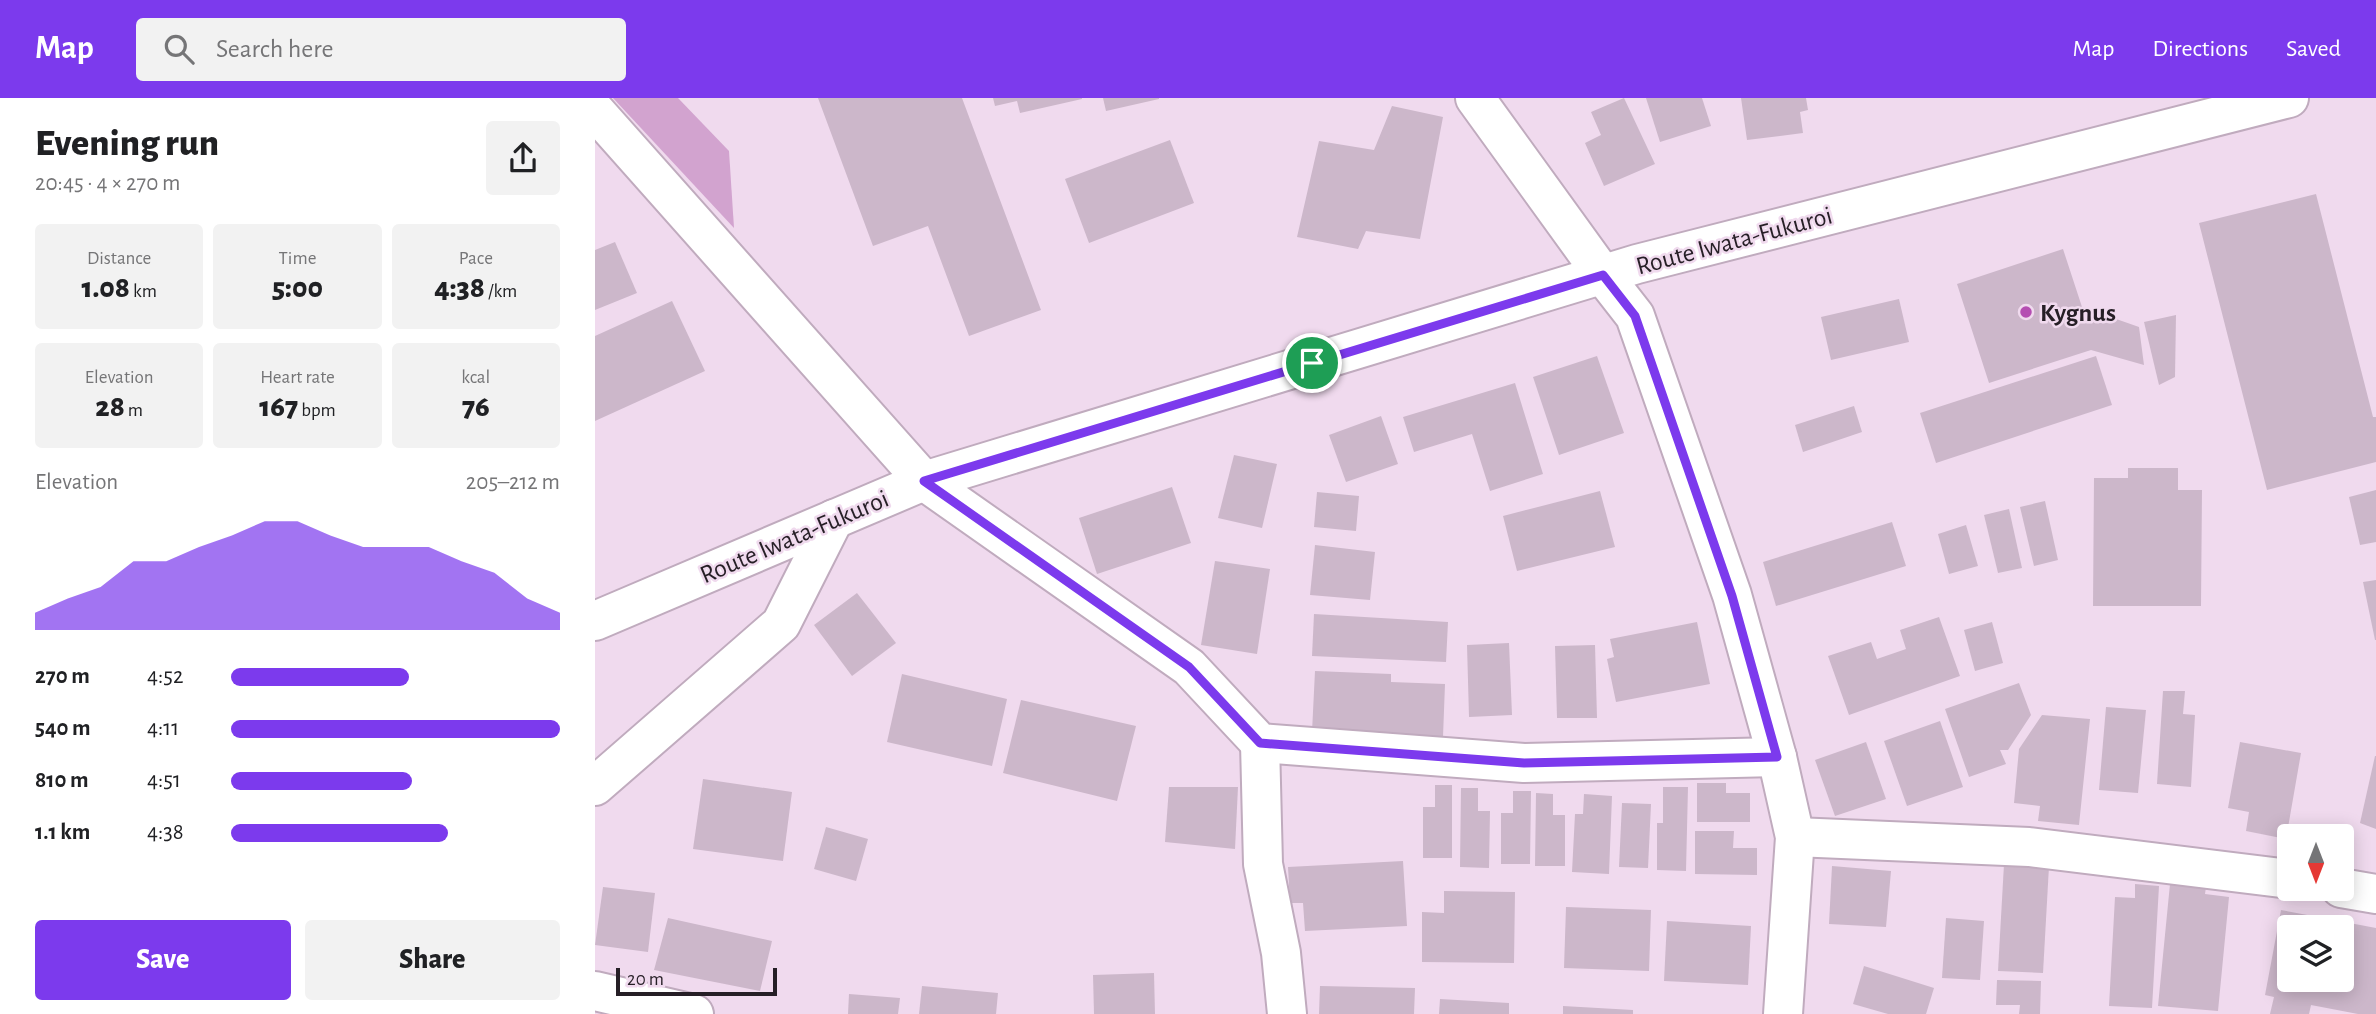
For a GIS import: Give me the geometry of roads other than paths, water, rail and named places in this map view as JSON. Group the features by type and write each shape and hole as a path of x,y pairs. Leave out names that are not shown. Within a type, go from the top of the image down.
{"street":[{"path":"1475,98 1635,316 1732,596 1777,757 1795,837 1783,1014"},
{"name":"Route Iwata-Fukuroi","path":"595,621 924,481 1651,260 2289,98"},
{"path":"595,111 924,481 1189,667 1260,743 1263,864 1281,953 1287,1014"},
{"path":"595,786 781,624 834,519"},
{"path":"1260,743 1524,763 1777,757"},
{"path":"1795,837 2029,847 2277,878"},
{"path":"2354,890 2376,894"},
{"path":"595,991 694,1014"}],"place":[{"name":"Kygnus","path":"2026,312"}]}
